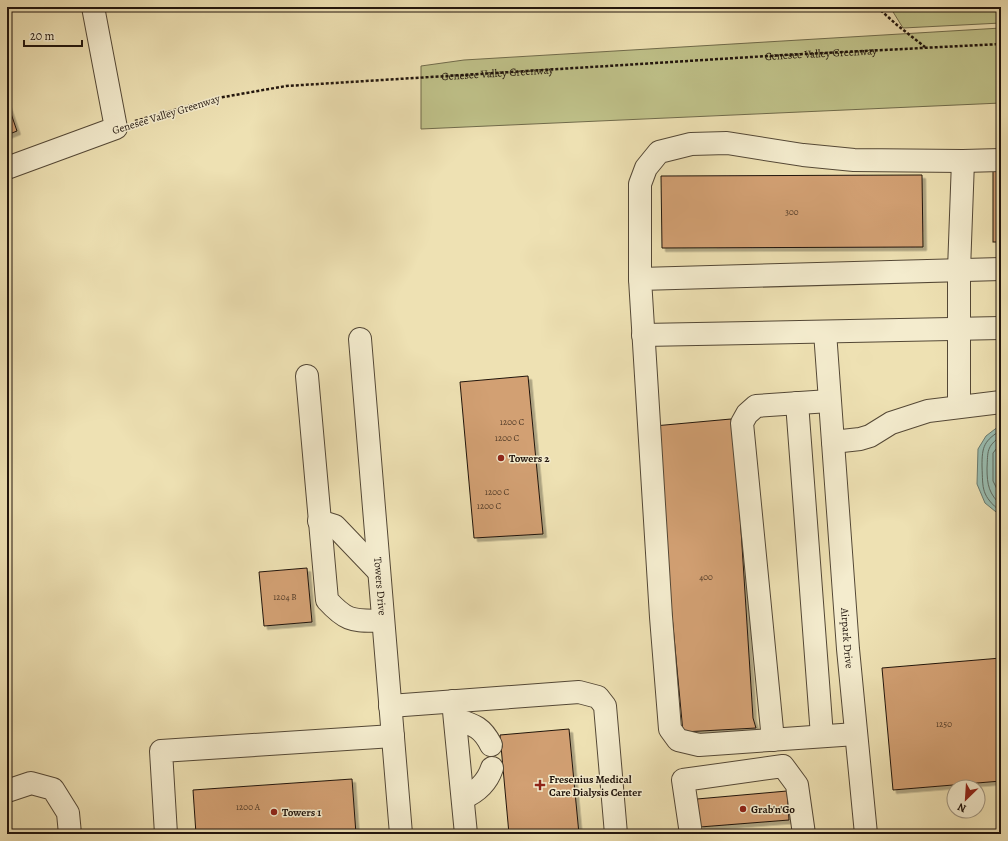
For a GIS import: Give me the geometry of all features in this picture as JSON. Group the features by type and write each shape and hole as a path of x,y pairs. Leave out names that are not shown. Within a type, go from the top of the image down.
{"street":[{"path":"93,7 116,128"},
{"name":"Genesee Valley Greenway","path":"7,168 116,128"},
{"path":"856,734 699,745 678,740 670,729 661,617 643,335 640,279 640,184 646,168 659,152 691,144 727,143 803,155 854,160 1001,160"},
{"path":"958,406 959,270 963,161"},
{"path":"640,279 1001,269"},
{"path":"643,335 1001,328"},
{"name":"Airpark Drive","path":"825,332 848,649 866,834"},
{"name":"Towers Drive","path":"360,339 401,834"},
{"path":"307,376 326,600 340,614 354,620 383,621"},
{"path":"773,740 742,424 747,414 756,406 829,401"},
{"path":"833,442 860,439 870,436 891,424 915,414 958,406 1001,402"},
{"path":"797,403 822,736"},
{"path":"319,521 335,526 379,572"},
{"path":"390,706 454,710 580,692 598,697 605,706 616,834"},
{"path":"454,710 484,732 491,746"},
{"path":"454,710 466,834"},
{"path":"166,834 161,751 393,736"},
{"path":"691,834 683,780 783,766 797,785 804,834"},
{"path":"463,798 474,793 482,785 490,776 492,768"},
{"path":"7,791 31,783 53,789 68,813 70,834"}],"path":[{"path":"877,7 897,25 926,47"},
{"name":"Genesee Valley Greenway","path":"116,128 197,103 286,86 926,47 1001,44"}],"green space":[{"path":"890,7 1001,7 1001,23 903,28"},
{"path":"1001,28 1001,103 421,129 421,66 464,60"}],"water":[{"path":"1001,426 1001,516 985,503 977,484 978,449 986,436"}],"building":[{"path":"7,102 17,131 7,135"},
{"path":"993,169 1001,169 1001,242 993,242"},
{"path":"922,175 923,247 662,248 661,176"},
{"name":"Towers 2","path":"528,376 543,534 474,538 460,382"},
{"path":"731,419 735,436 753,718 756,728 683,732 654,426"},
{"path":"307,568 312,622 264,626 259,572"},
{"path":"1001,658 1001,781 986,782 986,779 946,779 946,786 893,790 882,668"},
{"name":"Fresenius Medical Care Dialysis Center","path":"569,729 579,834 509,834 500,735"},
{"name":"Towers 1","path":"352,779 356,834 196,834 193,790"},
{"name":"Grab'n'Go","path":"787,791 789,820 700,827 697,799"}],"place":[{"name":"Towers 2","path":"501,458"},
{"name":"Fresenius Medical Care Dialysis Center","path":"540,785"},
{"name":"Grab'n'Go","path":"743,809"},
{"name":"Towers 1","path":"274,812"}]}
